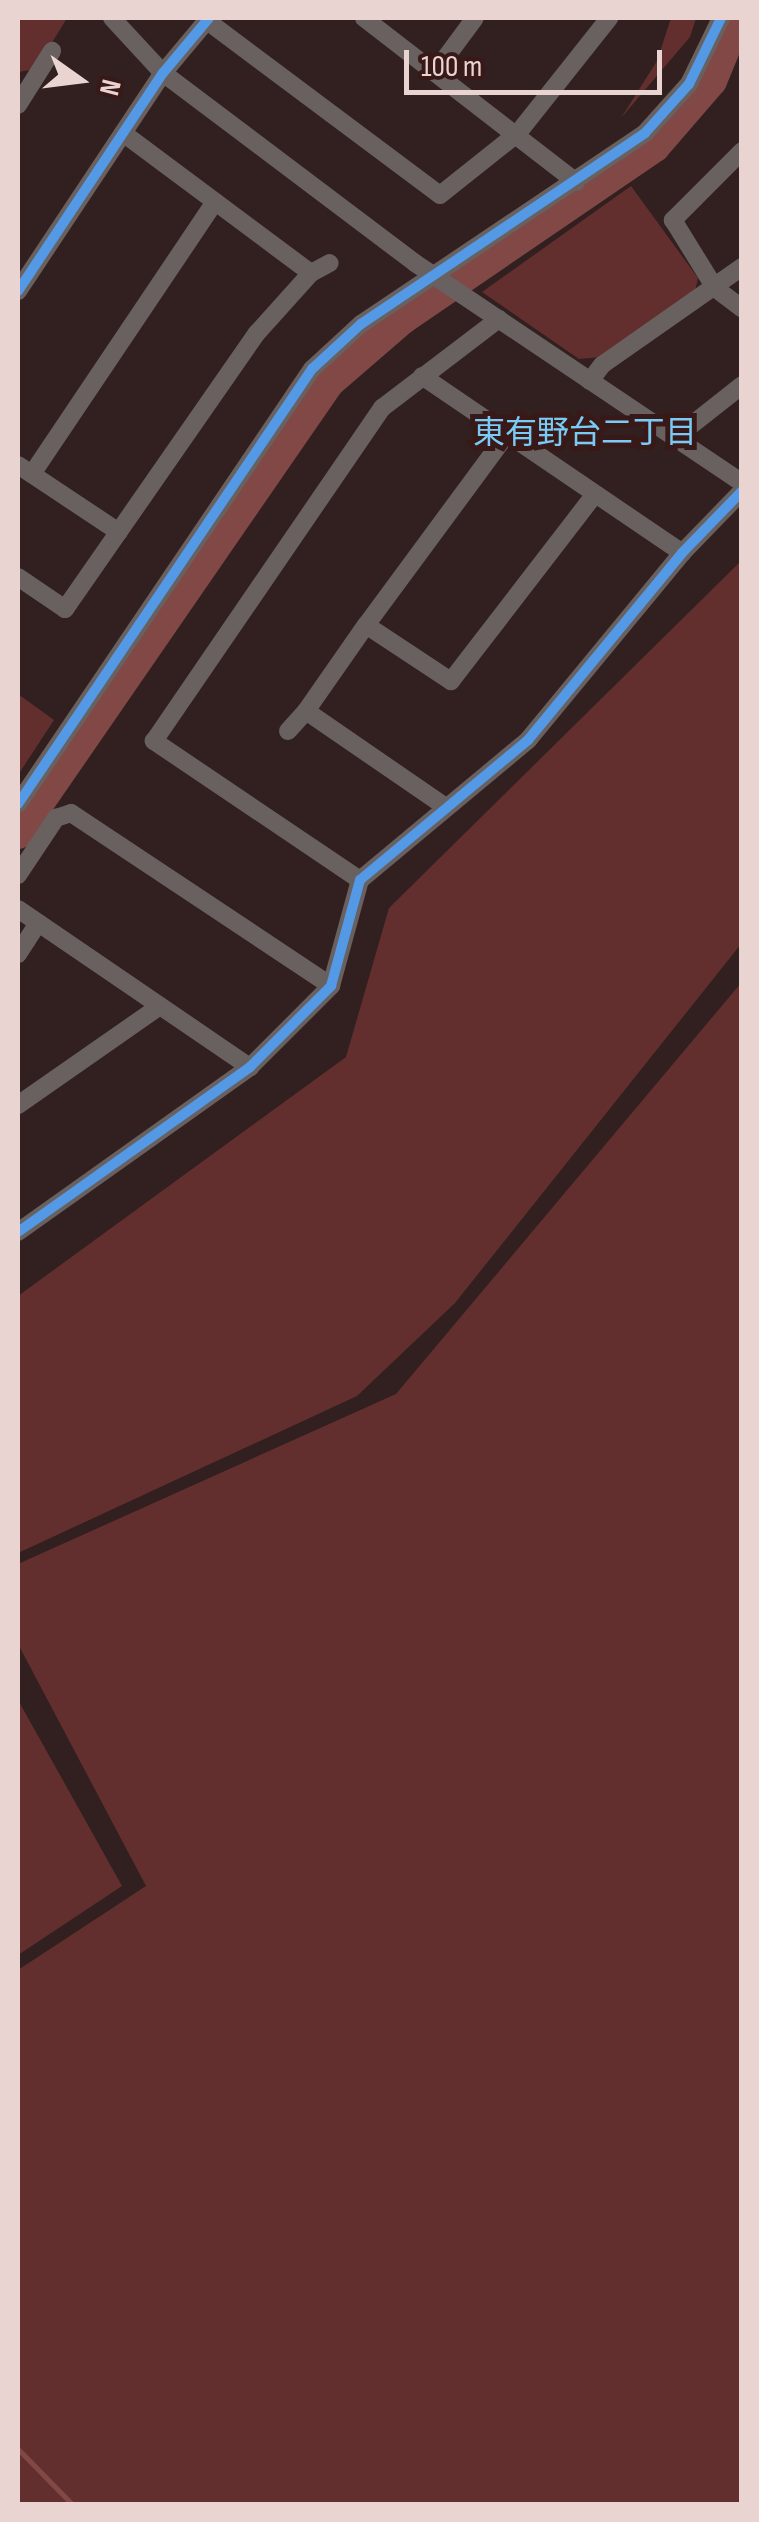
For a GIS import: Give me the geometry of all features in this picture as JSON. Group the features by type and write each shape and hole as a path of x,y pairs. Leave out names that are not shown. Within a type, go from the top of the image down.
{"street":[{"path":"112,18 163,73 434,275 742,483"},
{"path":"364,18 518,132 576,182"},
{"path":"435,72 475,18"},
{"path":"20,284 163,73 208,19 440,195 518,132 609,18"},
{"path":"18,804 312,369 361,324 576,182 674,104 699,69 721,18"},
{"path":"18,105 23,84 52,51"},
{"path":"122,133 311,273"},
{"path":"742,151 673,220 715,288 742,308"},
{"path":"119,532 25,470 215,202"},
{"path":"18,576 65,609 256,332 311,273 330,263"},
{"path":"590,380 602,365 742,267"},
{"path":"360,880 154,741 382,408 499,319"},
{"path":"422,376 682,553"},
{"path":"675,438 742,386"},
{"path":"288,731 507,434"},
{"path":"18,1232 250,1067 331,986 360,880 444,806 528,740 682,553 742,492"},
{"path":"366,625 452,681 595,494"},
{"path":"306,710 444,806"},
{"path":"18,876 56,818 70,812 331,986"},
{"path":"18,909 250,1067"},
{"path":"18,954 38,923"},
{"path":"18,1105 160,1006"}],"shaded area":[{"path":"18,18 67,18 36,69 18,72"},
{"path":"671,18 696,18 690,37 621,118 657,61"},
{"path":"631,186 698,278 695,291 601,357 579,359 482,292"},
{"path":"741,561 741,944 455,1303 357,1396 18,1553 18,1296 346,1057 389,908"},
{"path":"18,694 54,720 18,775"},
{"path":"741,983 741,2504 18,2504 18,1970 146,1886 18,1644 18,1564 396,1394"},
{"path":"18,1700 122,1886 18,1955"}],"waterway":[{"path":"18,834 329,383 403,319 655,147 712,81 738,18"},
{"path":"18,2449 72,2504"}],"cycle path":[{"path":"18,291 163,73 209,18"},
{"path":"18,804 312,369 361,324 645,133 689,84 721,18"},
{"path":"18,1232 250,1067 331,986 360,880 528,740 682,553 742,491"}],"district":[{"name":"東有野台二丁目","path":"585,434"}]}
